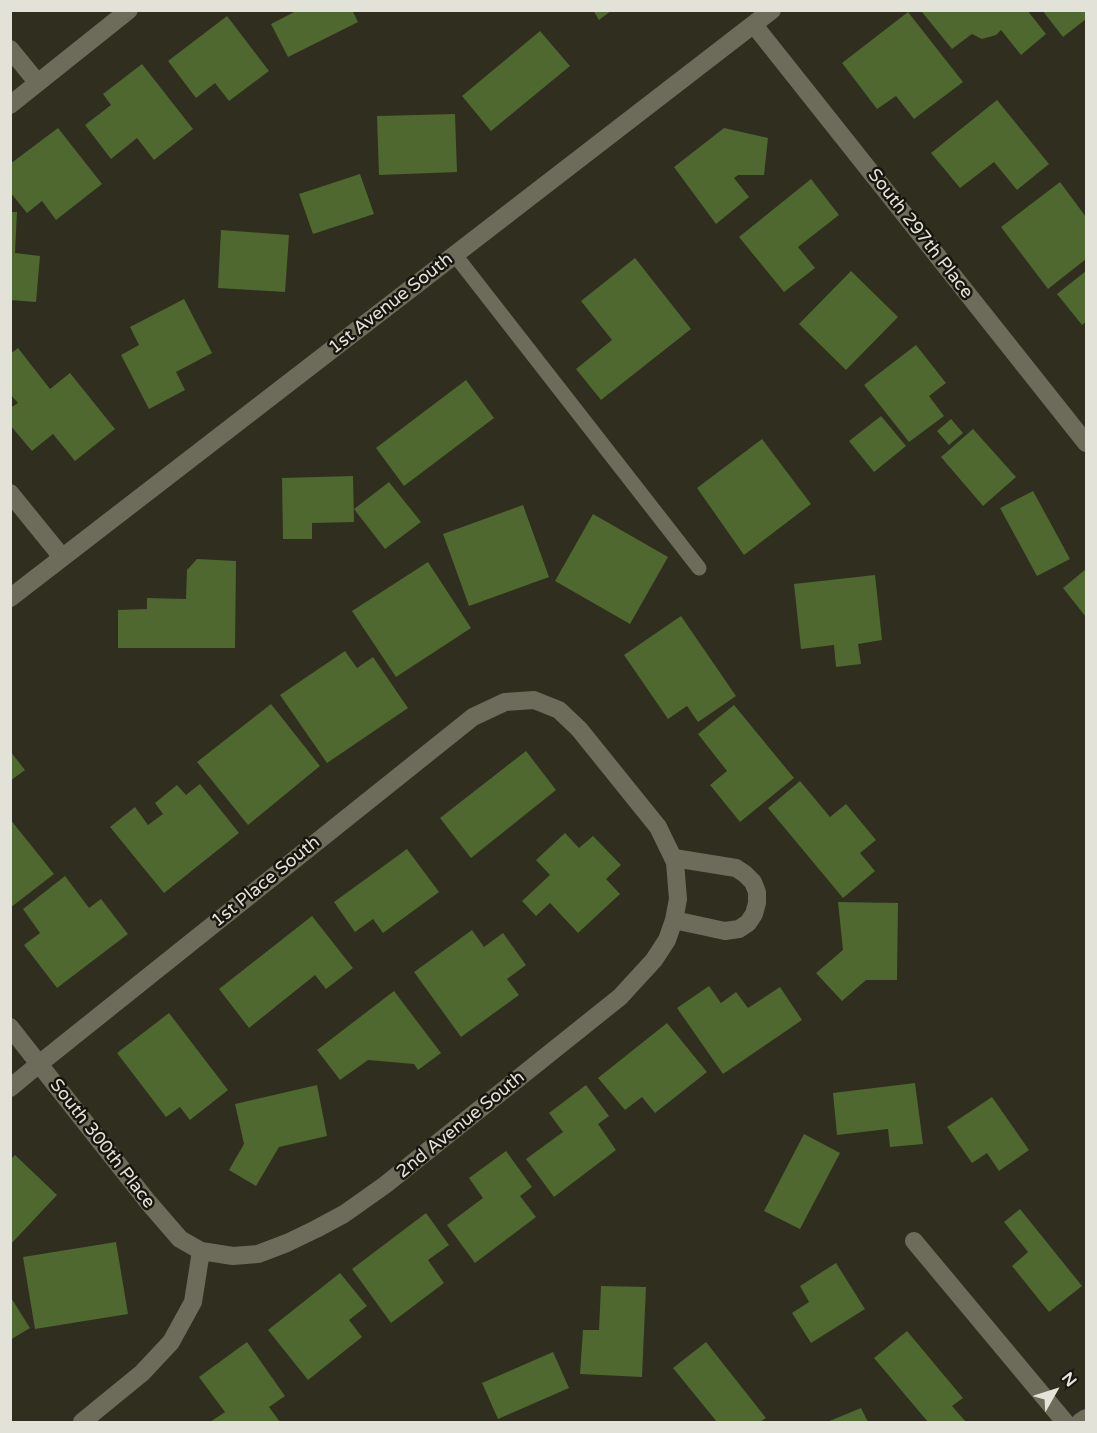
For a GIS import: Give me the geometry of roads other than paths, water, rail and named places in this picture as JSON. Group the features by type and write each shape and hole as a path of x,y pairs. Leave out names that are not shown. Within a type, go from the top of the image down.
{"street":[{"path":"10,105 129,10"},
{"name":"1st Avenue South","path":"10,598 772,10"},
{"name":"South 297th Place","path":"754,25 1086,443"},
{"path":"10,49 37,82"},
{"path":"10,493 62,557"},
{"name":"1st Place South","path":"10,1088 472,717 505,702 534,700 559,710 579,729 658,827 674,858"},
{"path":"674,858 736,868 753,882 757,892 754,914 748,923 739,929 725,931 674,920"},
{"name":"2nd Avenue South","path":"201,1251 233,1256 258,1254 287,1243 344,1214 422,1157 620,997 654,960 667,940 678,899 674,858"},
{"name":"South 300th Place","path":"10,1027 168,1226 180,1239 201,1251"},
{"path":"914,1241 1065,1422"},
{"path":"82,1422 142,1373 171,1342 193,1302 201,1251"},
{"path":"1080,1422 1086,1418"}],"lane":[{"path":"455,255 699,568"}]}
